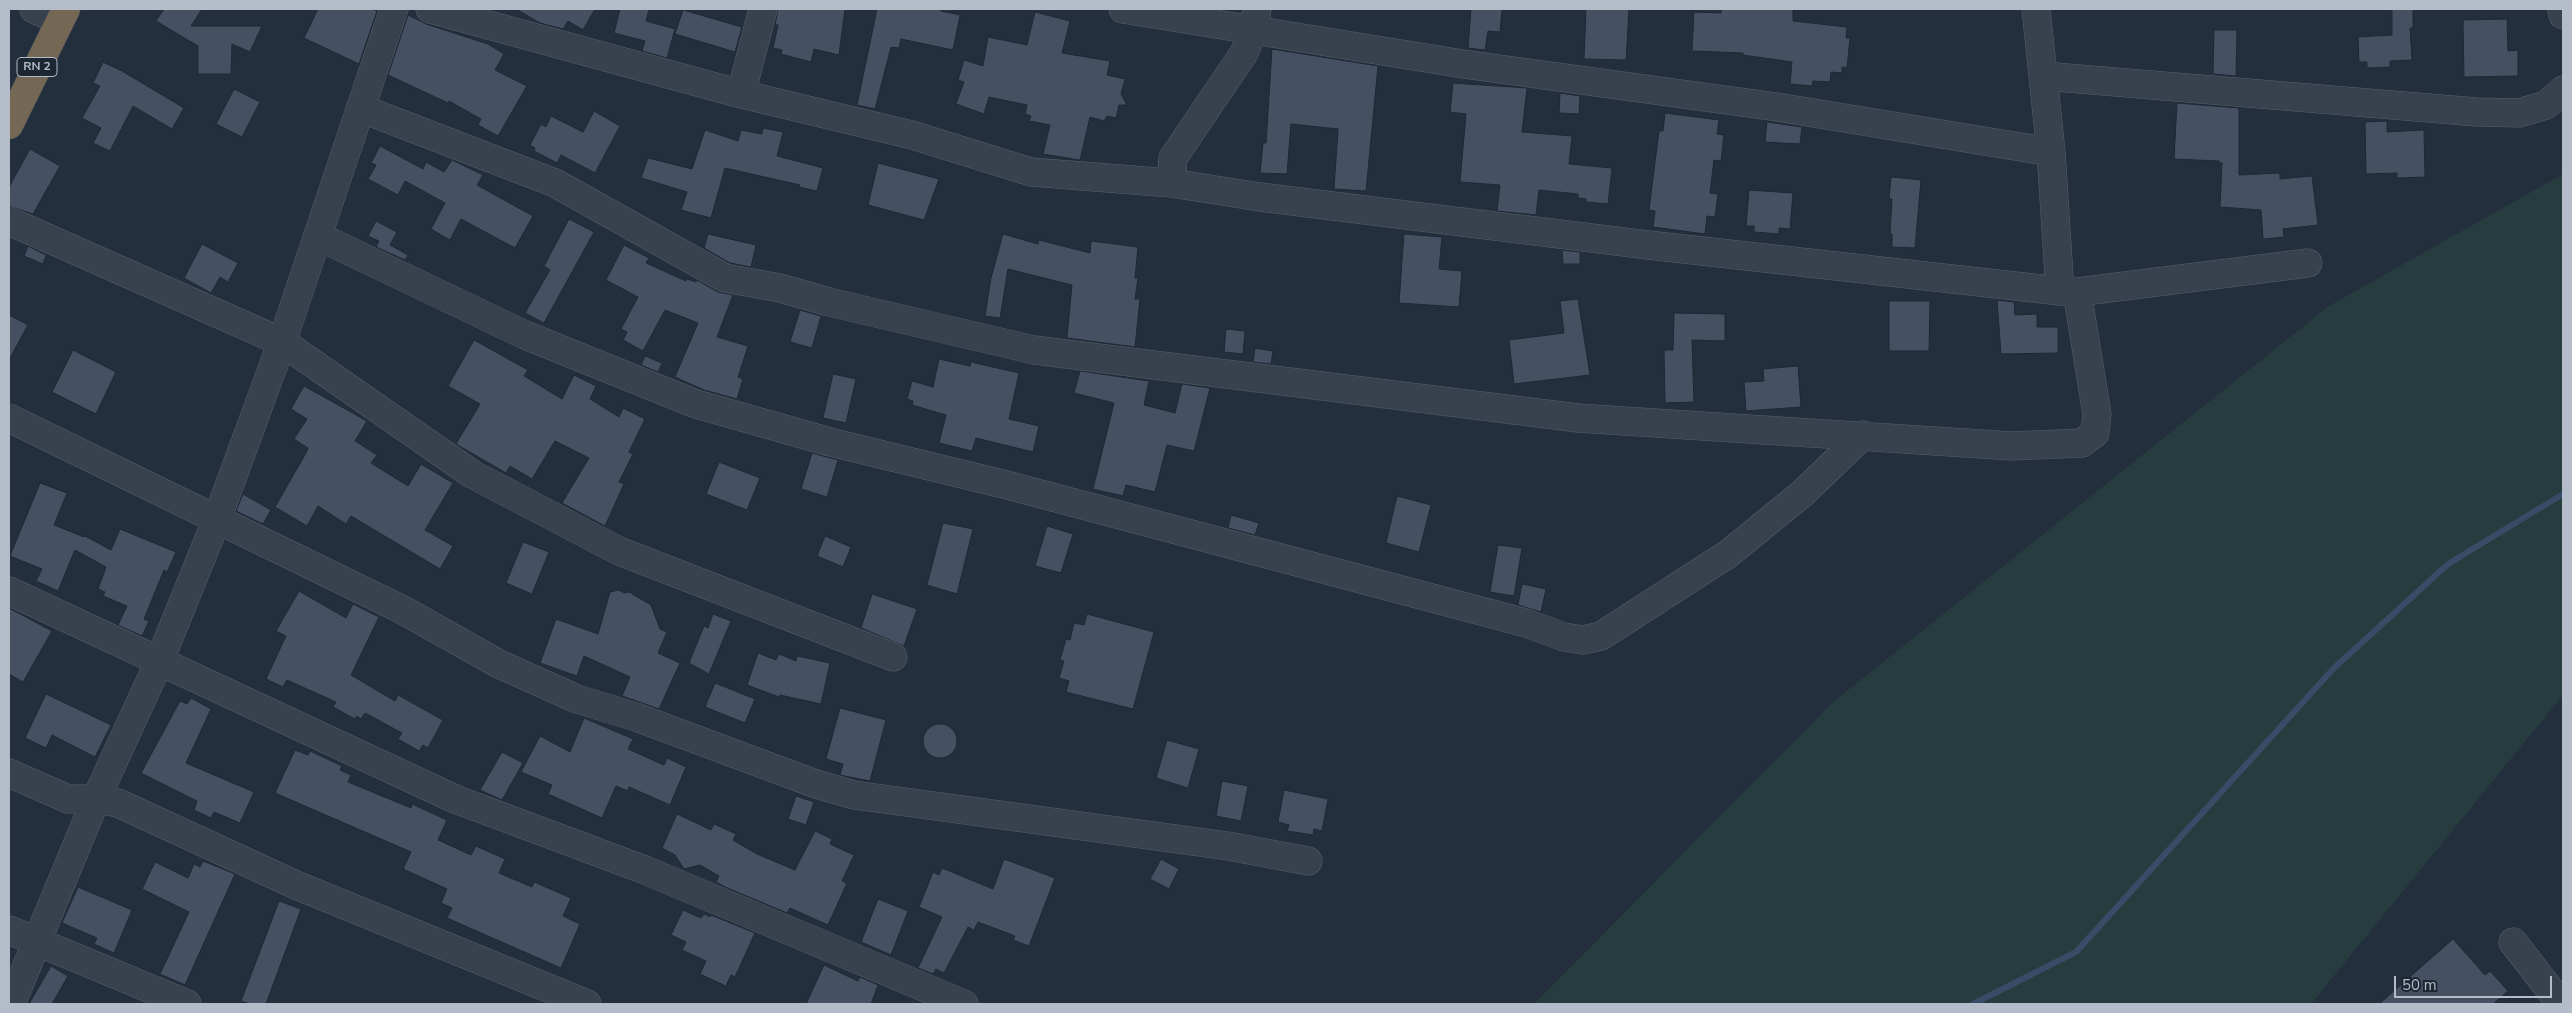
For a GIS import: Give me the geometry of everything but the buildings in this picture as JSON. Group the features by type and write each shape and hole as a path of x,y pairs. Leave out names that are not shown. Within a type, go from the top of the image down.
{"highway":[{"name":"RN 2","path":"9,125 63,15"}],"street":[{"path":"34,9 63,15"},
{"path":"11,1004 96,799 159,662 217,519 282,342 394,9"},
{"path":"430,9 741,94 912,135 1031,172 1171,183 1260,197 1648,245 2068,292 2308,263"},
{"path":"741,94 763,9"},
{"path":"1123,9 1256,19 1463,64 1777,107 2051,152"},
{"path":"360,108 555,182 725,278 780,288 828,302 1034,350 1578,418 2012,446 2082,443 2096,434 2097,414 2068,292 2036,9"},
{"path":"2562,9 2563,15"},
{"path":"1171,183 1173,158 1244,53 1256,19"},
{"path":"2044,76 2477,112 2519,113 2546,105 2563,90"},
{"path":"9,221 282,342 472,474 610,546 894,657"},
{"path":"318,236 524,335 696,404 830,442 1017,488 1526,623 1564,637 1583,640 1601,636 1728,554 1803,493 1863,435"},
{"path":"9,418 403,610 470,649 546,685 577,699 636,718 816,784 854,795 1228,846 1308,862"},
{"path":"9,591 455,799 645,870 964,1004"},
{"path":"9,773 68,799 96,799 118,803 296,885 587,1004"},
{"path":"9,930 187,1004"},
{"path":"2513,942 2562,1004"}],"green space":[{"path":"2563,174 2563,695 2311,1004 1534,1004 1833,702 2329,306"}],"waterway":[{"path":"1973,1004 2076,952 2334,668 2448,564 2563,494"}]}
